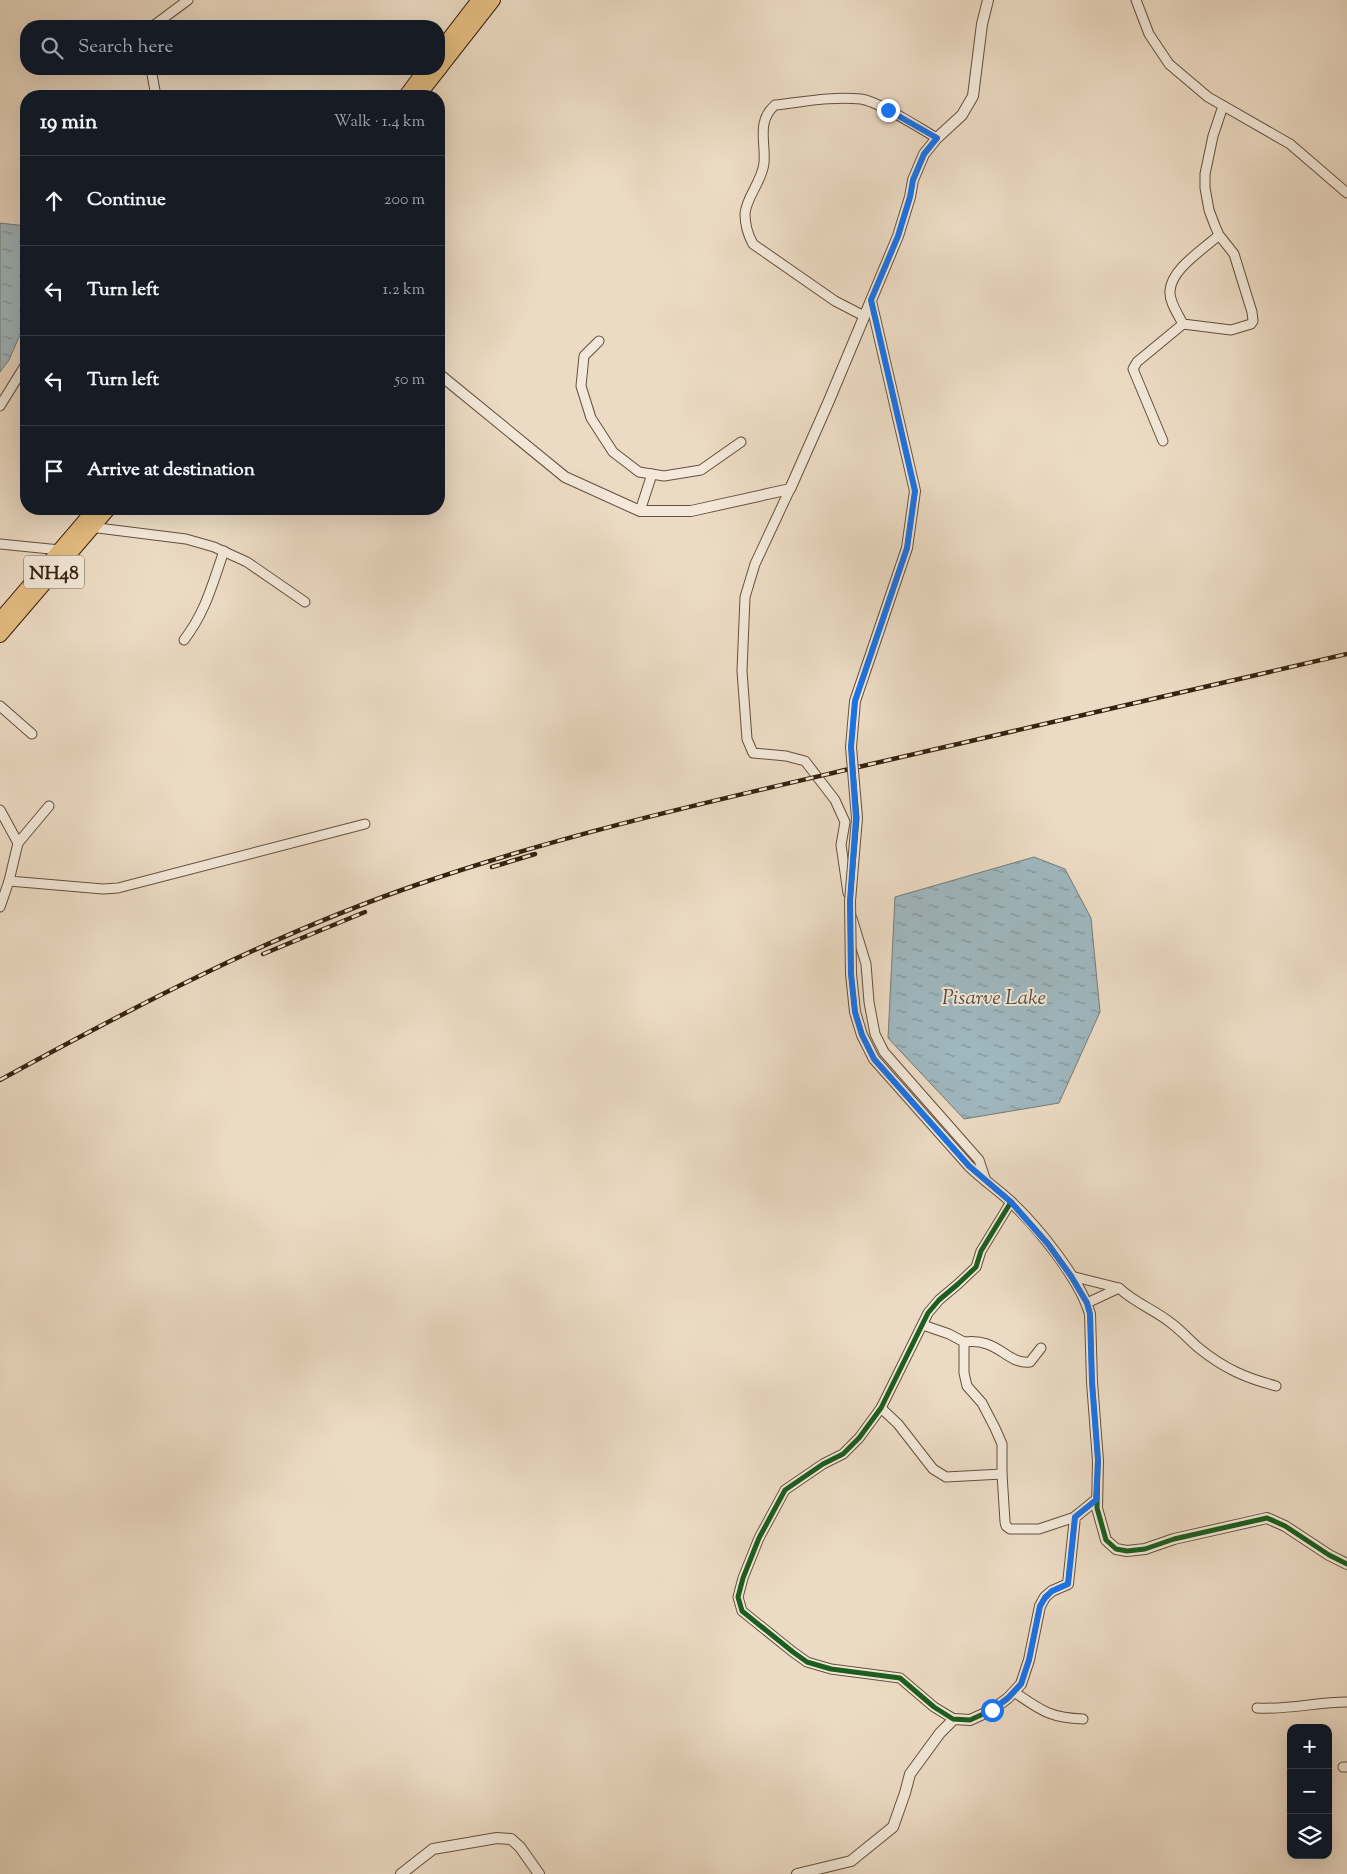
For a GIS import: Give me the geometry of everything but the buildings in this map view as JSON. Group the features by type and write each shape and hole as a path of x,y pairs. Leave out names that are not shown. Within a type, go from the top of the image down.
{"highway":[{"path":"445,61 492,0"},
{"path":"445,44 474,3"},
{"path":"410,90 422,75"},
{"path":"423,90 434,75"},
{"name":"NH48","path":"0,620 31,591 88,525 92,515"},
{"name":"NH48","path":"0,635 60,550 100,515"}],"street":[{"path":"161,20 188,0"},
{"path":"986,1181 979,1160 884,1052 875,1034 869,1002 866,964 851,917 842,854 841,845 845,822 835,800 805,761 786,756 753,753 747,740 742,672 745,597 754,564 828,404 898,236 910,197 913,180 924,154 937,138 962,115 973,96 982,24 988,0"},
{"path":"1136,0 1149,34 1169,64 1208,97 1290,144 1347,193"},
{"path":"152,75 155,90"},
{"path":"864,316 835,300 753,244 748,234 745,213 750,197 760,179 764,162 762,138 767,112 775,105 837,99 862,99 888,110 937,138"},
{"path":"1163,441 1133,369 1137,362 1183,324 1231,330 1250,324 1252,321 1252,312 1234,254 1219,235 1209,210 1205,188 1205,174 1213,136 1223,106"},
{"path":"1183,324 1175,309 1170,292 1173,280 1181,268 1219,235"},
{"path":"871,300 915,491 907,548 855,701 851,747 856,818 850,901 851,974 855,1012 862,1035 874,1059 969,1166 1011,1202 1048,1244 1071,1276 1087,1303 1090,1314 1092,1382 1098,1460 1096,1500 1106,1540 1116,1549 1127,1551 1267,1518 1285,1526 1329,1555 1347,1564"},
{"path":"598,341 584,356 580,386 591,418 613,452 639,472 664,476 701,470 741,442"},
{"path":"0,406 20,374"},
{"path":"445,379 565,477 640,511 691,511 790,489"},
{"path":"640,511 652,474"},
{"path":"88,525 186,538 224,551 248,562 305,602"},
{"path":"0,544 60,550"},
{"path":"184,640 196,624 208,602 224,551"},
{"path":"0,706 32,734"},
{"path":"0,907 9,881 18,843 49,806"},
{"path":"0,810 18,843"},
{"path":"9,881 103,890 118,888 364,824"},
{"path":"1011,1202 981,1251 976,1267 939,1300 928,1313 881,1408 859,1438 843,1454 823,1464 785,1490 759,1538 743,1578 738,1597 740,1606 742,1611 755,1622 807,1662 831,1669 900,1678 934,1707 954,1720 970,1720 992,1710 1021,1684 1029,1660 1040,1606 1052,1591 1068,1584 1075,1517"},
{"path":"1071,1276 1119,1288 1128,1296 1170,1321 1199,1348 1224,1366 1250,1379 1276,1386"},
{"path":"1087,1303 1119,1288"},
{"path":"923,1326 950,1334 964,1342 980,1341 990,1344 1016,1362 1030,1362 1041,1348"},
{"path":"964,1342 966,1386 982,1403 996,1428 1002,1444 1006,1526 1010,1529 1040,1529 1075,1517 1096,1500"},
{"path":"881,1408 898,1424 933,1469 946,1477 1002,1474"},
{"path":"1014,1692 1048,1714 1067,1719 1083,1719"},
{"path":"1257,1708 1302,1706 1324,1702 1347,1702"},
{"path":"797,1874 851,1861 893,1827 910,1774 940,1733 954,1720"},
{"path":"401,1874 433,1849 497,1838 511,1840 520,1847 539,1874"}],"water":[{"path":"0,223 20,225 20,335 9,360 0,372"},
{"name":"Pisarve Lake","path":"1034,857 1065,869 1091,918 1100,1012 1059,1103 964,1119 888,1038 895,897"}],"railway":[{"path":"0,1080 102,1025 258,948 365,904 472,866 690,807 1347,654"},
{"path":"492,867 535,854"},
{"path":"263,954 365,912"}],"cycle path":[{"path":"871,300 915,491 907,548 855,701 851,747 857,818 850,901 851,974 855,1012 862,1035 874,1059 969,1166 1011,1202 1048,1244 1071,1276 1087,1303 1090,1314 1092,1382 1098,1461 1097,1508 1106,1540 1116,1549 1127,1551 1145,1549 1174,1539 1267,1518 1285,1526 1329,1555 1347,1564"},
{"path":"1011,1202 981,1251 976,1267 939,1300 928,1313 881,1408 859,1438 843,1454 823,1464 785,1490 759,1538 743,1578 738,1597 742,1611 807,1662 831,1669 900,1678 934,1707 953,1719 970,1720 992,1710 1008,1698 1021,1684 1029,1660 1040,1606 1045,1597 1052,1591 1068,1584 1075,1517 1096,1500"}],"route":[{"path":"888,110 937,138 924,154 913,180 910,197 898,236 871,300 915,491 907,548 855,701 851,747 856,837 850,901 851,974 855,1012 862,1035 874,1059 969,1166 1011,1202 1048,1244 1071,1276 1087,1303 1090,1314 1092,1382 1098,1460 1096,1500 1075,1517 1070,1547 1068,1584 1052,1591 1040,1606 1029,1660 1021,1684 1008,1698 992,1710"}]}
